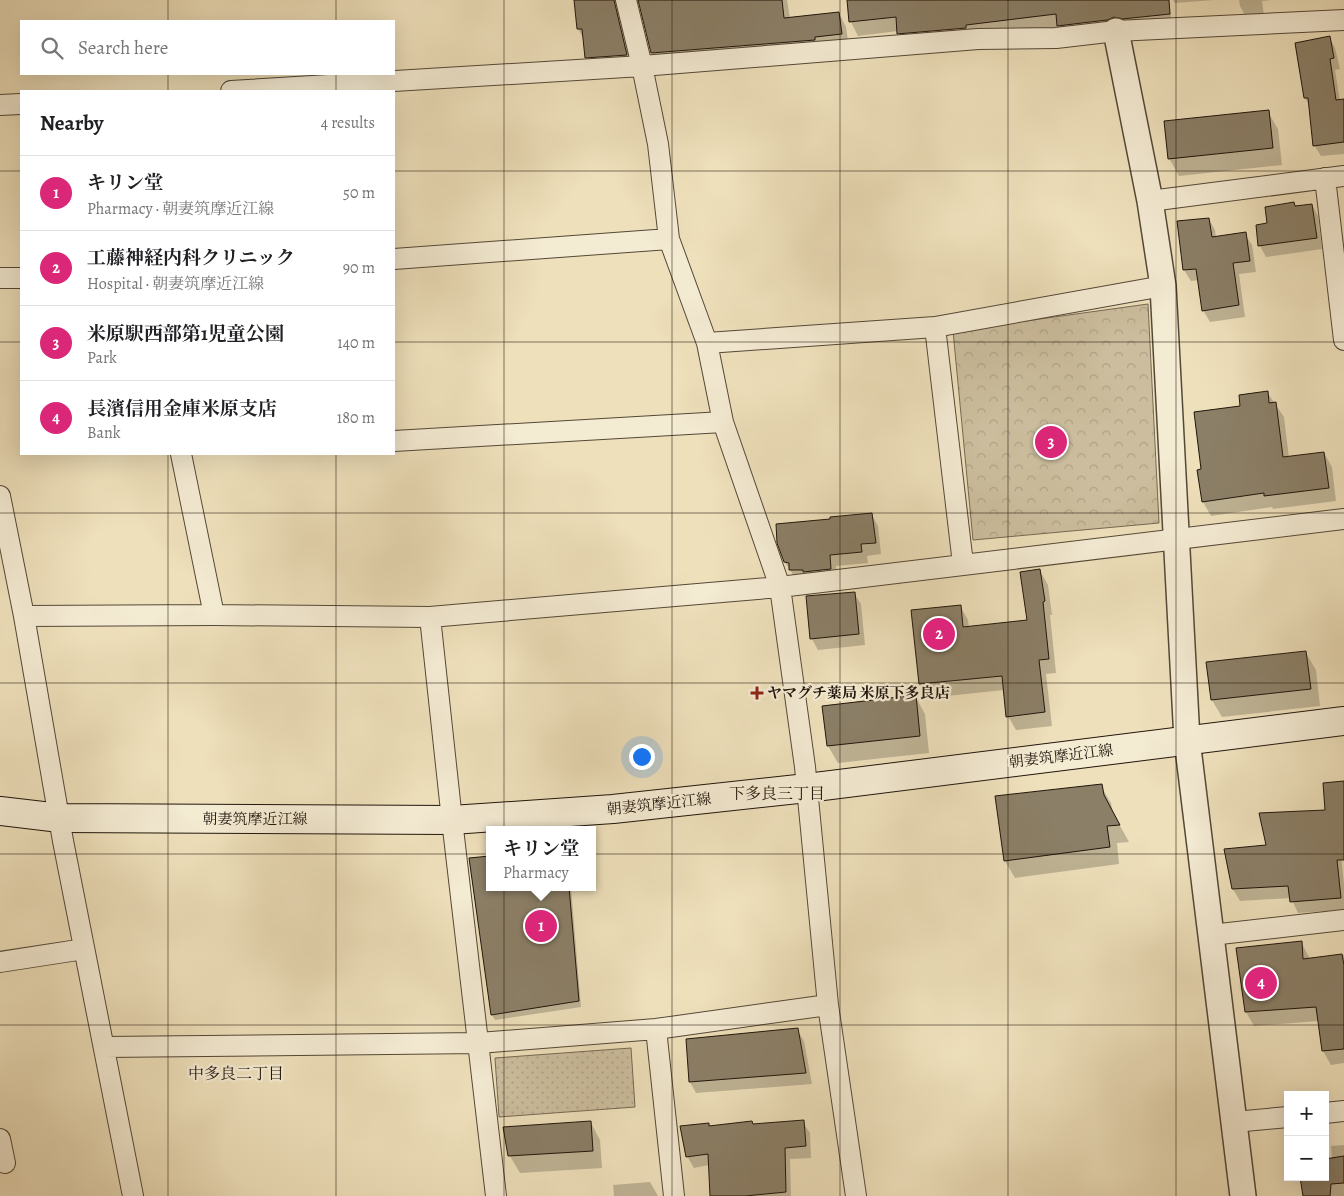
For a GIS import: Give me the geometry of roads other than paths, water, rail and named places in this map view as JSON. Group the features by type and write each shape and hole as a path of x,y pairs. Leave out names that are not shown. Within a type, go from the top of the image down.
{"main road":[{"name":"朝妻筑摩近江線","path":"0,811 60,818 452,820 613,809 807,788 1344,721"}],"street":[{"path":"626,0 658,144 669,238 707,343 723,422 780,587 807,788 828,1005 856,1196"},
{"path":"247,90 642,66 978,39 1056,38 1116,30 1344,20"},
{"path":"1116,30 1150,201 1163,286 1187,740 1243,1196"},
{"path":"0,105 20,104"},
{"path":"1150,201 1334,177 1344,340"},
{"path":"395,259 669,238"},
{"path":"0,278 20,278"},
{"path":"707,343 935,327 1163,286"},
{"path":"935,327 963,564"},
{"path":"395,441 723,422"},
{"path":"181,455 214,615"},
{"path":"0,496 24,616 84,950 133,1196"},
{"path":"24,616 430,617 780,587 1344,519"},
{"path":"430,617 496,1196"},
{"path":"1211,935 1344,920"},
{"path":"0,962 84,950"},
{"path":"104,1047 479,1043 656,1029 828,1005"},
{"path":"656,1029 674,1196"},
{"path":"1329,1112 1344,1110"},
{"path":"1234,1122 1284,1117"},
{"path":"0,1139 5,1163"}],"place":[{"name":"米原駅西部第1児童公園","path":"1051,442"},
{"name":"工藤神経内科クリニック","path":"939,634"},
{"name":"ヤマグチ薬局 米原下多良店","path":"757,693"},
{"name":"キリン堂","path":"541,926"},
{"name":"長濱信用金庫米原支店","path":"1261,983"}],"district":[{"name":"下多良三丁目","path":"777,793"},
{"name":"中多良二丁目","path":"236,1073"}]}
